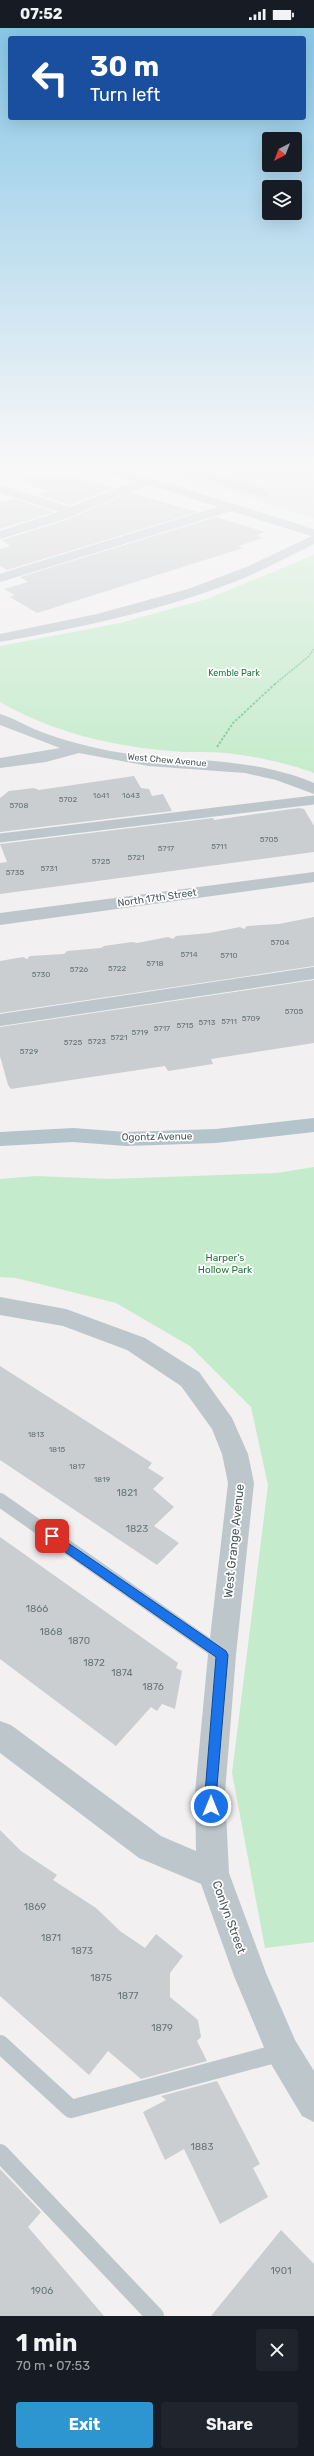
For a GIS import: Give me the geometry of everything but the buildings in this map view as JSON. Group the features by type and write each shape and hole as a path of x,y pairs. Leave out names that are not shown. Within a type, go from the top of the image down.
{"main road":[{"name":"Ogontz Avenue","path":"0,1139 73,1135 126,1138 216,1136 314,1125"}],"street":[{"path":"0,638 75,623 184,595 252,570"},
{"name":"West Chew Avenue","path":"0,719 49,741 78,748 147,760 210,764 277,775 314,789"},
{"path":"0,763 46,757 78,748"},
{"name":"North 17th Street","path":"0,919 314,876"},
{"name":"West Grange Avenue","path":"0,1306 66,1318 136,1344 190,1379 223,1425 236,1454 241,1484 222,1655 210,1793 213,1873"},
{"name":"Conlyn Street","path":"0,1735 150,1847 213,1873 251,1976 283,2052 314,2104"}],"lane":[{"path":"0,578 27,570"},
{"path":"0,838 314,800"},
{"path":"0,1020 314,974"},
{"path":"0,1500 222,1655"},
{"path":"0,2044 71,2109 283,2052"},
{"path":"0,2153 154,2316"}],"path":[{"path":"210,764 220,740 243,714 308,657 314,649"}],"green space":[{"name":"Kemble Park","path":"278,570 314,570 314,773 270,760 235,754 149,749 104,741 82,736 40,722 0,702 0,646 120,623 207,599"},
{"name":"Harper's Hollow Park","path":"314,1167 314,1942 265,1948 232,1773 268,1485 251,1407 190,1346 116,1303 16,1278 0,1277 0,1179 36,1176 110,1179 277,1173"}],"route":[{"path":"52,1536 222,1655 210,1793 211,1806"}]}
